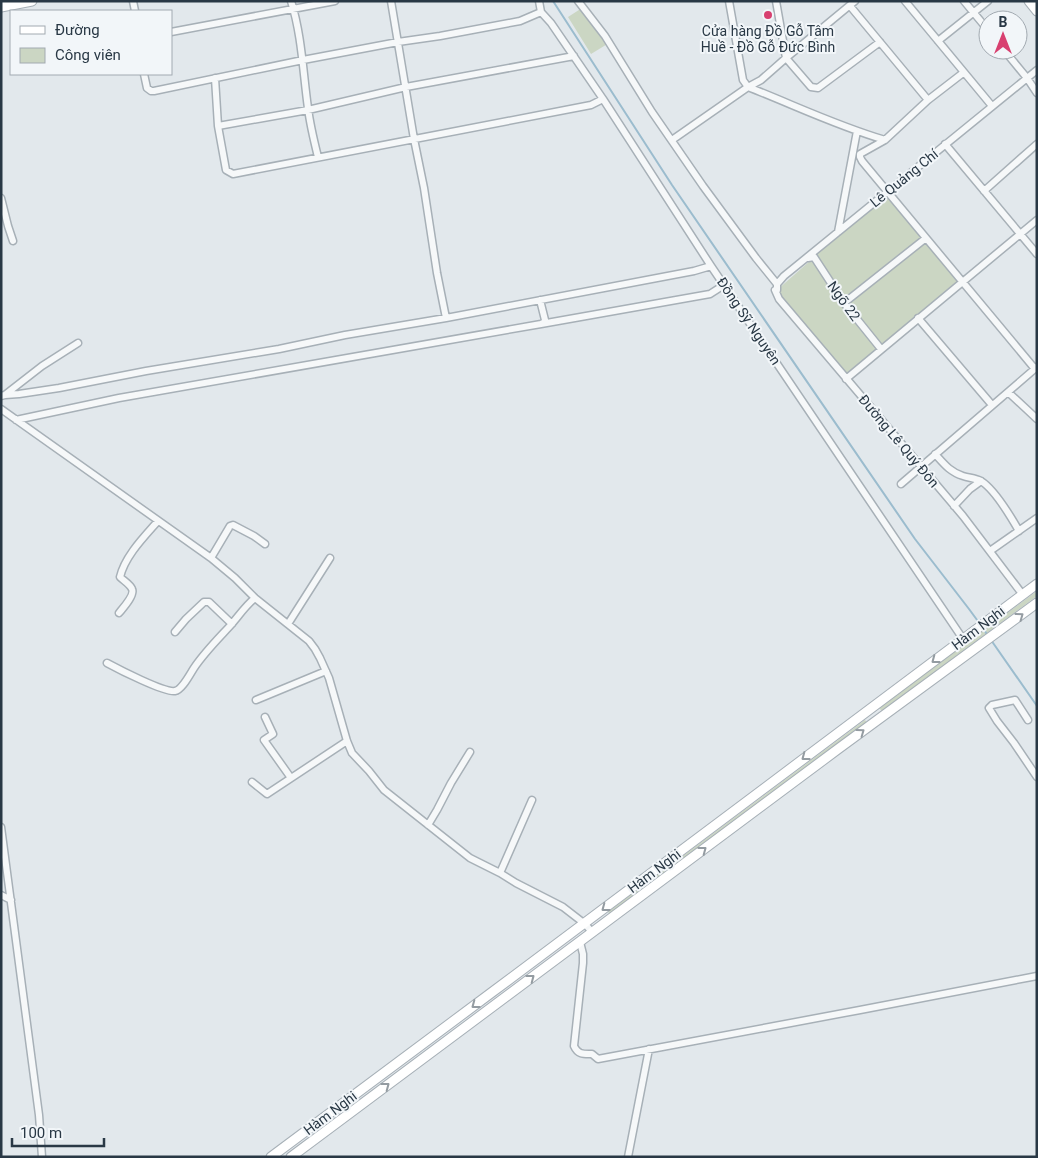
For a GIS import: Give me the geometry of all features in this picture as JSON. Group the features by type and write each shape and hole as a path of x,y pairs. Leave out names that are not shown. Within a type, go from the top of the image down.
{"main road":[{"path":"1,7 32,1"},
{"path":"1029,1 1037,11"},
{"name":"Hàm Nghi","path":"271,1157 585,924 1037,584"},
{"name":"Hàm Nghi","path":"291,1157 1037,603"}],"street":[{"path":"291,1 303,60 308,110 318,157"},
{"path":"172,32 336,1"},
{"path":"391,1 446,318"},
{"name":"Đồng Sỹ Nguyên","path":"539,1 541,12 551,23 603,99 711,266 963,639"},
{"name":"Đường Lê Quý Đôn","path":"578,1 605,36 652,112 777,287 775,290 779,299 954,506 1023,595"},
{"path":"729,1 743,80 748,87 857,132 885,140"},
{"path":"776,1 786,58 811,87 818,88 880,42"},
{"path":"672,140 761,80 856,1"},
{"path":"905,1 963,74 992,106"},
{"path":"964,1 978,18"},
{"path":"938,41 988,1"},
{"path":"850,6 928,100"},
{"path":"144,75 146,86 151,91 303,60 520,21 541,12"},
{"path":"218,126 308,110 406,88 574,56"},
{"path":"1012,60 1037,93"},
{"name":"Lê Quảng Chí","path":"777,287 838,232 1037,70"},
{"path":"901,484 1036,368 962,282 860,157 860,154 885,140 928,100 963,74"},
{"path":"215,78 218,126 226,170 233,174 591,105 603,99"},
{"path":"838,232 857,132"},
{"path":"946,144 1037,254"},
{"path":"984,191 1037,144"},
{"path":"1,198 13,241"},
{"path":"846,379 1037,220"},
{"path":"844,303 926,238"},
{"name":"Ngõ 22","path":"807,258 814,257 844,303 881,349"},
{"path":"3,396 59,388 146,371 279,349 694,271 711,266"},
{"path":"16,420 119,398 710,294 724,285"},
{"path":"540,300 544,317 544,322 541,324"},
{"path":"918,318 992,406"},
{"path":"3,396 42,366 78,343"},
{"path":"1008,392 1037,419"},
{"path":"2,411 211,558 309,641 326,671 352,753 370,771 384,790 470,858 562,908 585,924 592,932"},
{"path":"936,454 951,471 981,481 988,487 1019,531"},
{"path":"954,506 970,488 981,481"},
{"path":"990,551 1037,518"},
{"path":"119,613 133,591 129,584 120,577 139,544 158,521"},
{"path":"211,558 230,526 233,525 265,544"},
{"path":"288,624 330,558"},
{"path":"107,662 140,680 174,692 181,687 201,658 242,611 256,598"},
{"path":"175,632 204,602 209,602 232,624"},
{"path":"256,700 326,671"},
{"path":"1028,720 1015,700 992,705 989,708 1037,777"},
{"path":"265,717 274,734 264,740 291,778"},
{"path":"252,782 267,794 347,741"},
{"path":"428,825 470,752"},
{"path":"500,873 532,800"},
{"path":"1,826 39,1115 42,1157"},
{"path":"1,895 12,900"},
{"path":"580,942 583,963 574,1042 576,1051 581,1054 592,1054 598,1059 1037,976"},
{"path":"628,1157 649,1049"}],"green space":[{"path":"582,8 596,30 600,29 609,43 591,54 568,17"},
{"path":"885,193 960,283 846,375 777,290 811,260 809,257"},
{"path":"1037,591 1037,596 882,711 879,708"},
{"path":"865,720 867,723 611,915 608,912"}],"waterway":[{"path":"553,1 672,185 915,539 980,624"},
{"path":"983,628 988,636"},
{"path":"991,640 1037,706"}],"place":[{"name":"Cửa hàng Đồ Gỗ Tâm Huề - Đồ Gỗ Đức Bình","path":"768,15"}]}
